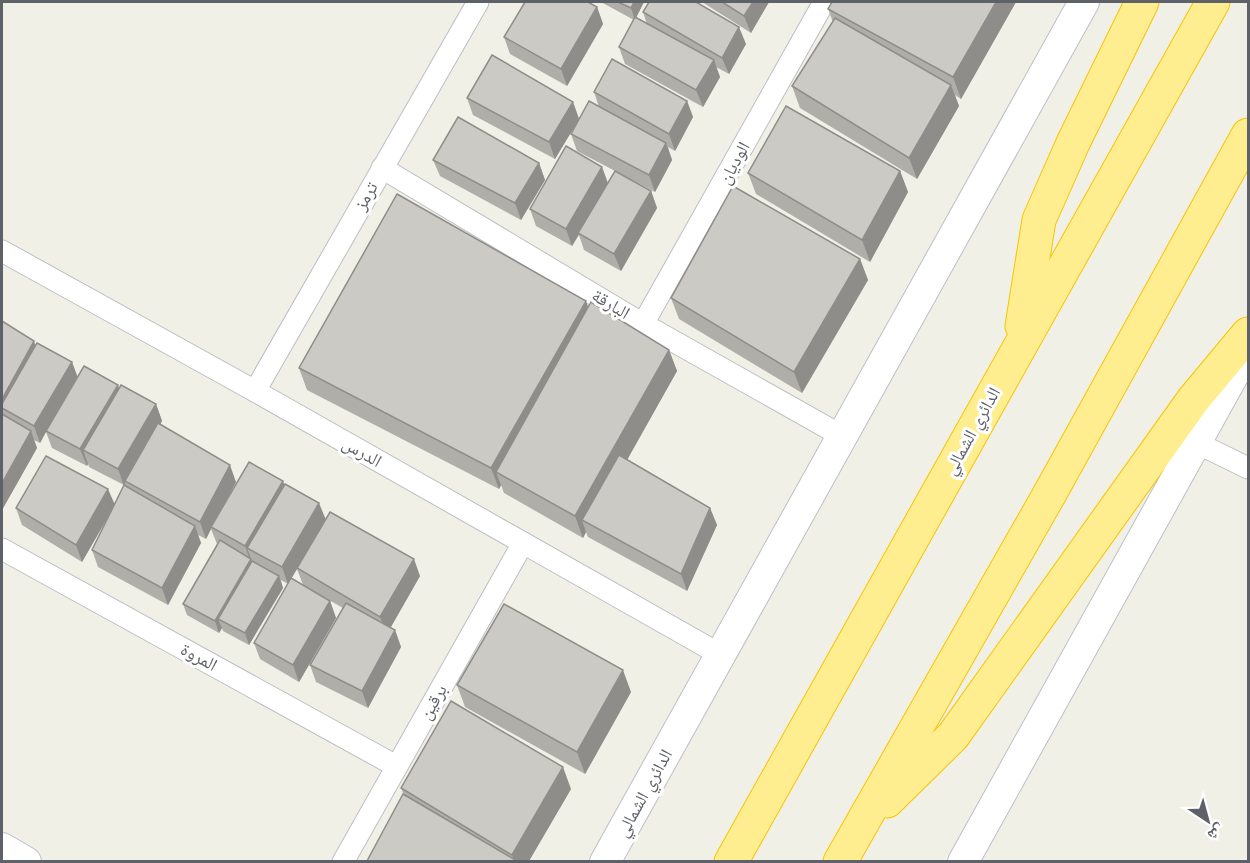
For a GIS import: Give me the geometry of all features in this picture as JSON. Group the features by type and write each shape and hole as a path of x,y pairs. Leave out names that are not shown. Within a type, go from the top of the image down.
{"highway":[{"path":"1018,347 1039,220 1078,133 1142,2"},
{"name":"الدائري الشمالي","path":"731,861 1213,2"},
{"path":"840,861 1049,495 1248,135"},
{"path":"858,830 953,736 1193,400 1248,334"}],"street":[{"name":"ترمز","path":"255,391 478,2"},
{"name":"الوديان","path":"643,324 824,2"},
{"name":"الدائري الشمالي","path":"605,861 1084,2"},
{"name":"البارقة","path":"382,168 643,324 842,436"},
{"name":"الدرس","path":"2,251 255,391 721,655"},
{"path":"963,861 1248,349"},
{"path":"1197,443 1248,468"},
{"name":"برقين","path":"343,861 523,543"},
{"name":"المروة","path":"2,549 396,766"},
{"path":"2,848 26,861"}],"building":[{"path":"525,2 588,2 597,7 561,69 504,37"},
{"path":"618,2 634,2 631,8"},
{"path":"649,2 696,2 739,27 722,58 643,12"},
{"path":"722,2 753,2 744,16"},
{"path":"832,2 996,2 953,77 828,9"},
{"path":"635,17 714,60 696,90 619,47"},
{"path":"835,18 951,85 909,158 792,86"},
{"path":"492,55 573,102 549,142 467,98"},
{"path":"612,59 687,101 669,134 594,92"},
{"path":"589,101 666,143 649,175 571,134"},
{"path":"786,106 900,171 862,240 748,173"},
{"path":"458,117 539,163 515,203 433,160"},
{"path":"566,146 602,167 566,229 530,209"},
{"path":"615,171 651,191 614,254 578,233"},
{"path":"733,186 860,259 794,372 671,298"},
{"path":"397,194 586,301 491,468 299,368"},
{"path":"591,302 669,350 575,516 496,472"},
{"path":"2,321 34,341 2,399"},
{"path":"37,343 72,362 34,426 2,408 2,404"},
{"path":"84,366 118,385 80,449 46,431"},
{"path":"121,385 156,404 118,469 83,450"},
{"path":"2,414 31,431 2,483"},
{"path":"158,423 230,465 200,522 125,481"},
{"path":"619,455 710,508 681,574 582,520"},
{"path":"46,456 108,489 76,545 16,508"},
{"path":"249,462 283,481 245,546 211,527"},
{"path":"285,484 319,503 282,567 247,548"},
{"path":"124,485 195,526 162,588 92,550"},
{"path":"330,512 414,559 380,617 297,568"},
{"path":"220,540 251,559 215,621 183,604"},
{"path":"252,561 279,576 245,633 218,619"},
{"path":"291,578 330,601 293,665 254,643"},
{"path":"346,603 395,630 362,691 310,665"},
{"path":"504,604 623,670 577,752 457,685"},
{"path":"451,701 563,767 512,855 401,788"},
{"path":"403,794 517,861 367,861"}]}
